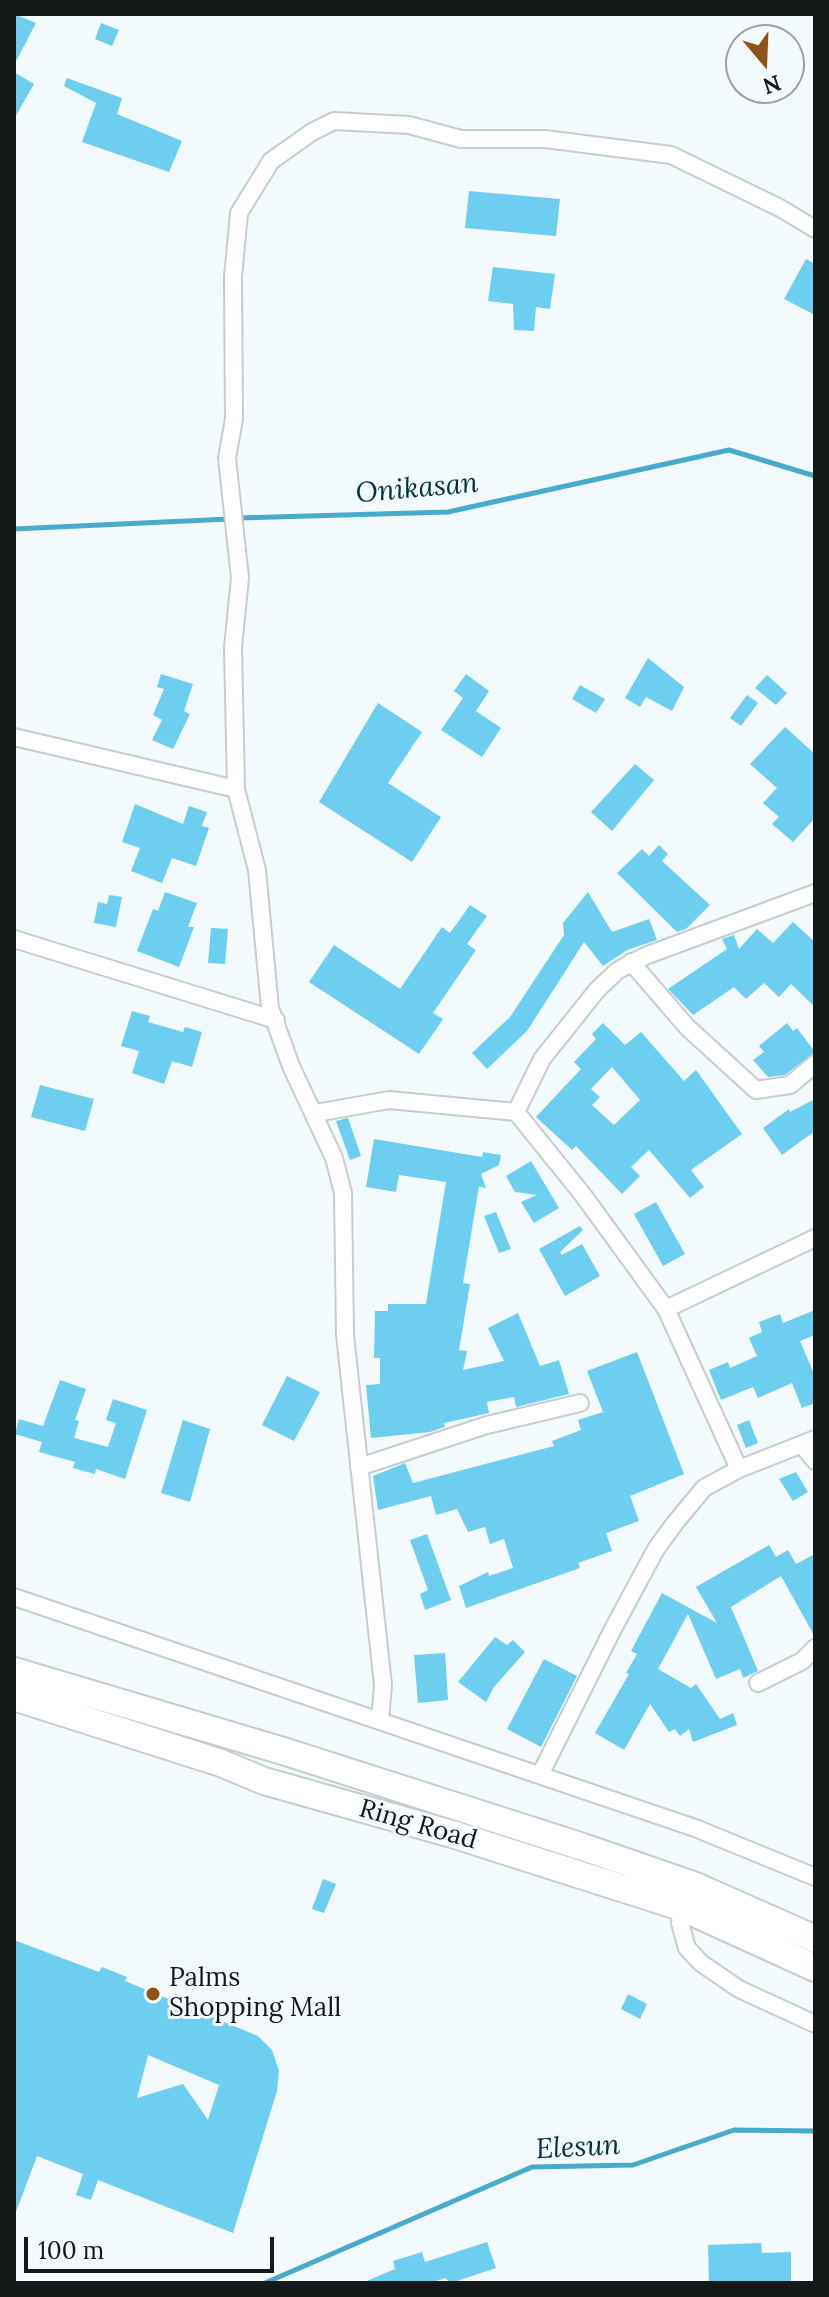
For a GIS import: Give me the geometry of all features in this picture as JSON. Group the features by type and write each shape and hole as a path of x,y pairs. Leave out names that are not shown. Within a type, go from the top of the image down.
{"main road":[{"name":"Ring Road","path":"14,1671 283,1751 580,1846 693,1885 815,1939"},
{"name":"Ring Road","path":"14,1697 221,1763 264,1781 452,1834 681,1907 815,1968"}],"street":[{"path":"380,1720 383,1685 345,1335 343,1193 316,1113 291,1066 270,1008 257,870 236,789 233,647 240,578 227,458 234,419 234,255 239,213 271,161 312,132 334,121 409,125 461,139 545,139 671,155 780,208 815,229"},
{"path":"14,737 236,789"},
{"path":"516,1112 542,1059 597,990 631,962 815,893"},
{"path":"14,939 276,1020"},
{"path":"631,962 687,1027 756,1090 790,1085 815,1064"},
{"path":"316,1113 389,1100 516,1112 583,1195 666,1309 739,1469"},
{"path":"666,1309 815,1238"},
{"path":"359,1467 487,1425 580,1403"},
{"path":"540,1775 656,1549 704,1488 739,1469 808,1442 815,1461"},
{"path":"14,1597 695,1828 815,1877"},
{"path":"758,1683 802,1661 815,1648"},
{"path":"681,1907 680,1923 687,1948 701,1963 739,1989 815,2024"}],"building":[{"path":"14,14 36,23 14,65"},
{"path":"101,23 119,30 112,46 95,39"},
{"path":"14,72 34,84 14,119"},
{"path":"67,78 122,98 117,114 182,141 169,172 82,142 96,103 64,86"},
{"path":"469,191 560,199 556,236 465,228"},
{"path":"806,259 815,264 815,315 784,299"},
{"path":"493,267 555,274 550,309 536,307 534,331 514,330 513,304 488,301"},
{"path":"648,658 684,687 672,711 646,697 640,707 625,698"},
{"path":"161,674 193,684 184,711 190,714 173,749 152,740 162,720 153,715 164,689 157,687"},
{"path":"466,674 489,691 476,711 501,728 482,757 441,730 463,698 454,691"},
{"path":"767,675 787,693 776,705 755,688"},
{"path":"580,685 605,699 596,713 572,699"},
{"path":"747,695 758,703 741,726 730,718"},
{"path":"378,703 422,732 388,783 441,817 412,862 319,802"},
{"path":"785,727 815,754 815,818 793,842 772,824 779,817 763,803 777,788 750,764"},
{"path":"635,764 654,780 612,831 591,812"},
{"path":"135,804 183,824 189,806 207,812 202,826 209,828 196,866 172,858 162,883 131,871 140,848 122,842"},
{"path":"659,845 668,854 662,861 710,905 686,929 677,932 617,873 642,849 649,856"},
{"path":"165,892 197,903 188,927 194,927 179,967 137,951 153,909 158,911"},
{"path":"588,892 612,932 649,919 657,940 627,950 603,966 584,942 527,1031 487,1069 472,1053 510,1017 564,935 563,923"},
{"path":"109,895 122,897 116,927 94,923 98,902 107,904"},
{"path":"470,905 487,916 467,944 476,950 433,1013 443,1019 419,1054 309,982 334,945 400,989 442,927 450,933"},
{"path":"793,922 815,942 815,1007 791,984 779,997 764,983 746,999 734,987 693,1015 668,989 727,949 722,939 734,935 739,949 757,929 773,943"},
{"path":"211,928 228,929 225,964 208,963"},
{"path":"132,1011 150,1016 148,1022 183,1032 185,1027 202,1032 192,1067 172,1061 164,1084 132,1073 139,1051 121,1046"},
{"path":"603,1023 625,1045 641,1032 684,1081 696,1070 742,1134 691,1170 704,1187 690,1198 649,1150 631,1167 640,1176 622,1194 576,1146 572,1150 536,1117 581,1069 574,1062 596,1039 592,1034","holes":["612,1067 640,1100 614,1125 592,1105 600,1097 591,1089"]},
{"path":"787,1023 793,1031 797,1028 815,1052 785,1075 768,1077 753,1060 764,1052 759,1046"},
{"path":"40,1085 94,1099 85,1131 31,1117"},
{"path":"815,1099 815,1131 782,1155 763,1128 789,1109 790,1112"},
{"path":"348,1118 361,1156 350,1160 336,1121"},
{"path":"374,1139 482,1157 483,1152 501,1155 499,1165 481,1174 486,1188 479,1186 463,1283 470,1284 459,1350 467,1351 463,1370 504,1361 488,1328 518,1313 540,1366 559,1360 569,1394 516,1407 514,1397 487,1402 489,1413 444,1423 445,1427 430,1432 371,1438 366,1385 380,1384 380,1358 374,1358 375,1311 388,1311 388,1304 426,1304 446,1182 399,1175 396,1192 366,1187"},
{"path":"531,1161 559,1208 534,1223 521,1202 537,1195 515,1192 506,1176"},
{"path":"656,1202 685,1254 663,1266 634,1214"},
{"path":"496,1212 511,1249 499,1253 484,1216"},
{"path":"580,1226 583,1230 560,1252 562,1255 582,1244 600,1276 565,1296 539,1249"},
{"path":"815,1310 815,1335 800,1341 815,1376 815,1403 802,1408 792,1383 758,1398 753,1387 721,1400 709,1370 728,1362 730,1368 757,1356 749,1338 762,1332 759,1322 780,1314 783,1323"},
{"path":"637,1352 684,1474 630,1496 639,1521 606,1533 612,1551 578,1563 580,1568 466,1608 459,1586 488,1572 489,1576 513,1568 504,1539 490,1544 485,1527 468,1532 457,1509 436,1515 431,1496 378,1510 373,1476 405,1463 413,1483 554,1446 552,1441 581,1430 578,1420 603,1412 587,1371"},
{"path":"287,1376 320,1392 294,1441 262,1425"},
{"path":"60,1380 86,1389 75,1420 79,1421 74,1438 108,1447 116,1423 106,1420 113,1399 147,1410 125,1479 96,1469 95,1474 73,1468 75,1462 39,1452 42,1442 15,1434 19,1419 43,1426"},
{"path":"183,1420 210,1429 190,1502 161,1493"},
{"path":"749,1420 758,1443 746,1448 737,1425"},
{"path":"796,1472 808,1492 793,1501 779,1479"},
{"path":"427,1534 451,1600 425,1610 420,1594 428,1590 410,1540"},
{"path":"769,1545 776,1557 788,1550 796,1564 815,1554 815,1637 781,1576 731,1607 758,1671 743,1678 740,1669 716,1679 688,1614 658,1669 691,1688 696,1684 720,1719 733,1713 737,1725 693,1742 689,1729 680,1736 675,1729 669,1732 650,1704 624,1750 595,1733 629,1674 626,1673 637,1654 631,1651 662,1593 717,1623 696,1587"},
{"path":"495,1637 507,1645 513,1640 525,1652 494,1687 486,1702 458,1682"},
{"path":"445,1653 448,1700 418,1703 414,1655"},
{"path":"544,1659 577,1676 541,1747 507,1729"},
{"path":"323,1879 336,1884 324,1913 312,1909"},
{"path":"14,1940 99,1972 102,1967 127,1977 125,1981 258,2036 272,2050 279,2071 277,2091 233,2233 98,2180 91,2200 76,2195 83,2174 37,2156 14,2217","holes":["148,2055 219,2085 208,2120 183,2084 137,2098"]},
{"path":"628,1994 647,2004 640,2019 621,2009"},
{"path":"487,2242 496,2268 451,2283 445,2278 430,2283 362,2283 395,2269 393,2261 422,2252 425,2262"},
{"path":"761,2243 762,2253 791,2252 791,2283 709,2283 708,2245"}],"waterway":[{"name":"Onikasan","path":"239,518 448,512 729,450 815,476"},
{"name":"Onikasan","path":"14,529 229,519"},
{"name":"Elesun","path":"265,2283 532,2167 633,2165 734,2130 815,2131"}],"place":[{"name":"Palms Shopping Mall","path":"153,1994"}]}
